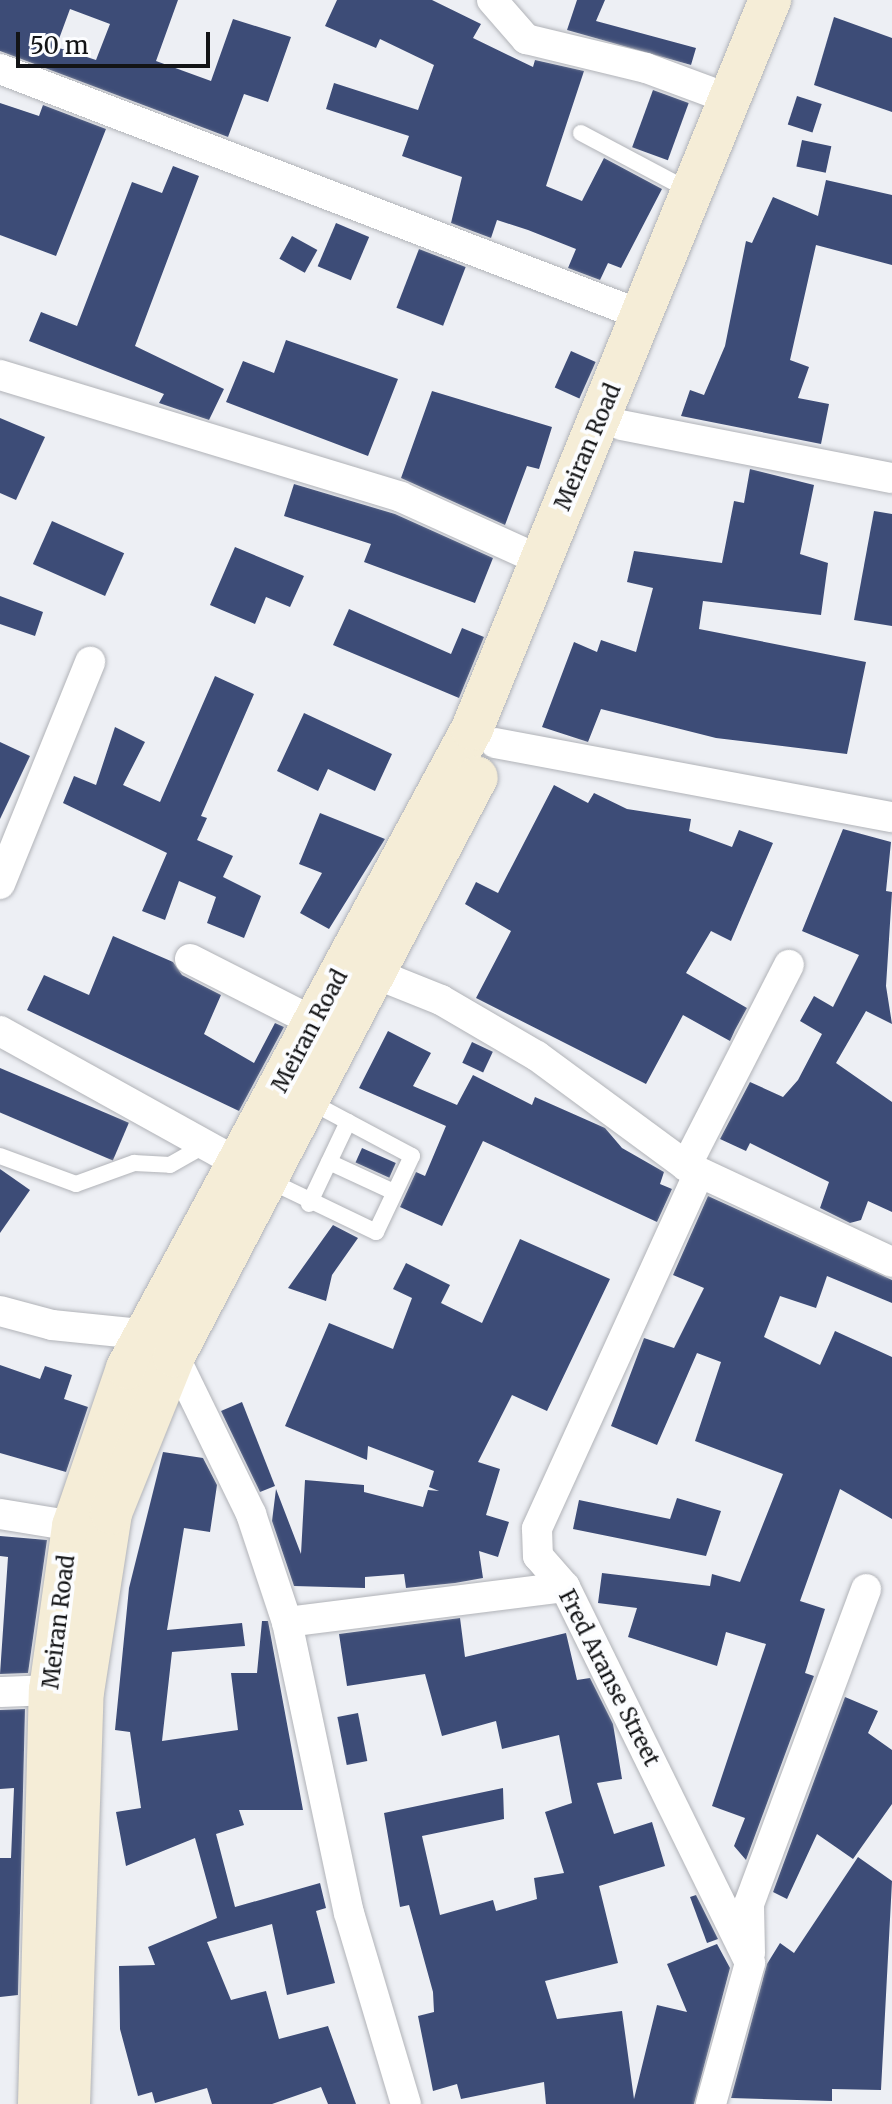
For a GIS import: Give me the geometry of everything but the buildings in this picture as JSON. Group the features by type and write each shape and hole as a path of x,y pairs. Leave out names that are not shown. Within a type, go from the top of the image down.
{"main road":[{"name":"Meiran Road","path":"39,2104 50,1690 73,1526 158,1345 239,1161 472,729 695,193 770,0"},
{"name":"Meiran Road","path":"239,1161 307,1100 495,743 621,425 798,0"},
{"name":"Meiran Road","path":"69,2104 83,1692 93,1596 111,1513 158,1345"}],"street":[{"path":"492,0 526,39 646,68 730,99"},
{"path":"0,69 644,316"},
{"path":"0,375 401,497 540,560"},
{"path":"621,425 892,478"},
{"path":"0,884 90,662"},
{"path":"495,743 892,817"},
{"path":"190,959 316,1023"},
{"path":"693,1170 789,965"},
{"path":"376,974 441,1000 537,1056 693,1170 892,1262"},
{"path":"0,1031 239,1161"},
{"name":"Fred Aranse Street","path":"693,1170 550,1488 538,1556 565,1587 750,1963"},
{"path":"0,1311 52,1325 158,1345 251,1514 287,1622 349,1913 406,2104"},
{"path":"0,1514 73,1526"},
{"path":"287,1622 565,1587"},
{"path":"711,2104 750,1963 749,1904 866,1589"},
{"path":"0,1692 50,1690"}],"lane":[{"path":"581,133 695,193"},
{"path":"0,1156 76,1184 134,1163 170,1165 239,1161 309,1204 376,1232 412,1156 307,1100"},
{"path":"309,1204 348,1122"},
{"path":"329,1162 394,1192"}]}
